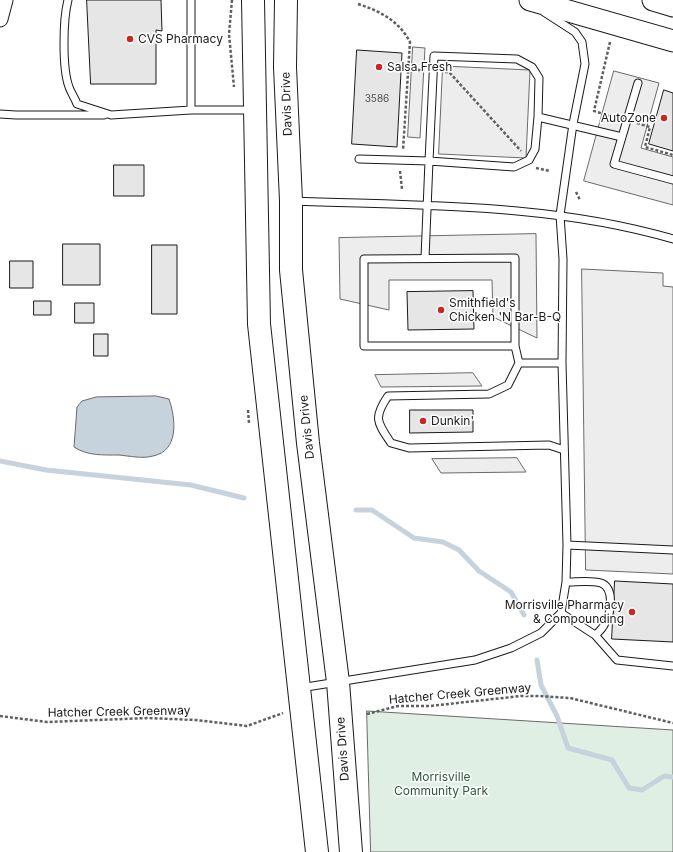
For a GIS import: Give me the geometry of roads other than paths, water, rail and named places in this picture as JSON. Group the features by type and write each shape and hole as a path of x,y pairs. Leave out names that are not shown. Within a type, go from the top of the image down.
{"main road":[{"path":"253,0 259,324 317,852"},
{"name":"Davis Drive","path":"286,0 285,67 291,201 291,270 308,443 338,682 351,852"},
{"path":"530,0 673,41"},
{"path":"653,0 673,6"}],"street":[{"path":"0,19 5,0"}],"lane":[{"path":"68,0 65,14 65,58 68,86 77,104 111,115"},
{"path":"191,0 191,110"},
{"path":"300,688 474,660 511,648 541,633 561,613 566,582 567,545 562,363 563,259 560,215 573,124 585,64 582,42 574,32 525,0"},
{"path":"359,159 429,161 514,167 529,160 535,149 538,117 539,78 532,67 518,59 434,56 429,161 426,205 425,258"},
{"path":"638,83 614,164 673,180"},
{"path":"0,114 74,116 191,110 255,110"},
{"path":"538,117 573,124 622,137"},
{"path":"291,201 426,205 560,215 631,227 673,239"},
{"path":"515,346 364,346 364,259 515,258 515,346 519,363 508,386 489,394 388,396 379,409 379,425 391,443 409,448 549,445 564,450"},
{"path":"519,363 562,363"},
{"path":"567,545 673,550"},
{"path":"566,582 601,583 607,588 610,598 610,612 605,623 595,636"},
{"path":"561,613 595,636 617,660 673,666"}],"waterway":[{"path":"0,461 46,470 191,485 244,498"},
{"path":"356,510 372,510 414,538 443,542 459,550 479,571 511,592 524,615"},
{"path":"537,660 541,685 557,716 568,748 612,760 629,788 642,790 664,776 673,777"}],"place":[{"name":"CVS Pharmacy","path":"130,39"},
{"name":"Salsa Fresh","path":"379,67"},
{"name":"AutoZone","path":"664,118"},
{"name":"Smithfield's Chicken 'N Bar-B-Q","path":"441,310"},
{"name":"Dunkin'","path":"423,421"},
{"name":"Morrisville Pharmacy & Compounding","path":"632,612"}],"park label":[{"name":"Morrisville Community Park","path":"441,784"}]}
